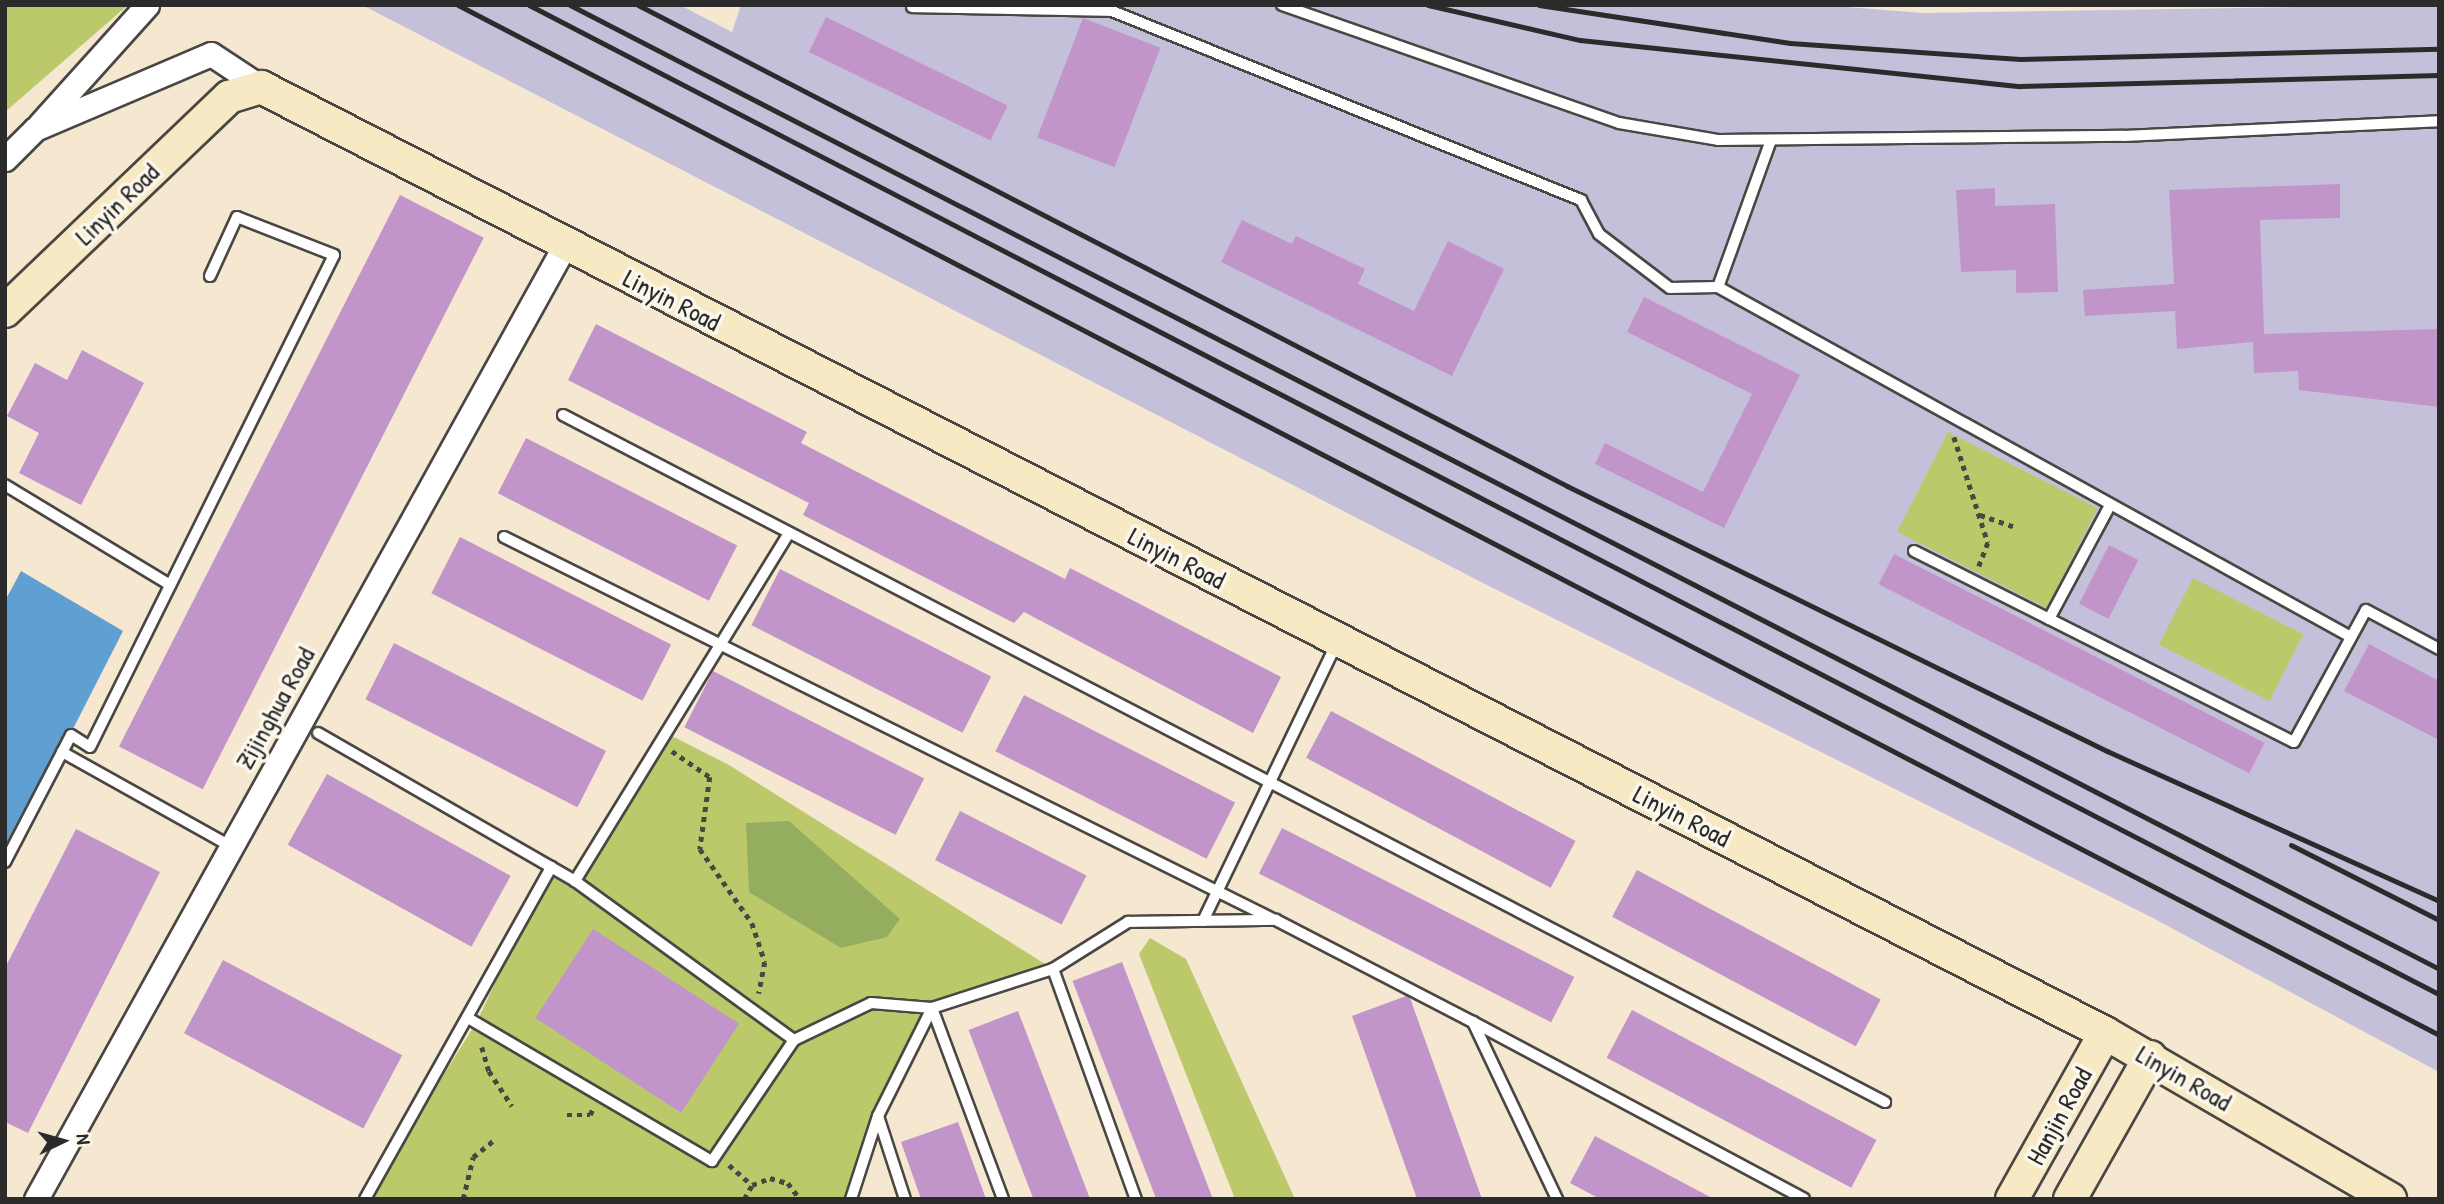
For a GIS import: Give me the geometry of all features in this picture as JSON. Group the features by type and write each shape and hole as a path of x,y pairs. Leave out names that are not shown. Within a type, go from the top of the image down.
{"street":[{"path":"5,159 147,5"},
{"path":"35,129 211,54 261,87"},
{"name":"Linyin Road","path":"5,311 229,97 261,87 2105,1033 2390,1199"},
{"name":"Zijinghua Road","path":"36,1199 565,245"},
{"name":"Hanjin Road","path":"2012,1199 2105,1033"},
{"name":"Hanjin Road","path":"2070,1199 2150,1057"}],"lane":[{"path":"1282,5 1619,123 1718,140 2124,136 2439,121"},
{"path":"912,7 1112,11 1581,200 1599,234 1670,288 1718,287 2109,507 2351,637"},
{"path":"1718,287 1770,140"},
{"path":"5,862 71,735 90,747 334,255 237,218 210,276"},
{"path":"563,415 1885,1102"},
{"path":"5,485 170,584"},
{"path":"2049,619 2109,507"},
{"path":"575,881 789,533"},
{"path":"504,537 1276,920 1804,1199"},
{"path":"1914,551 2294,742 2366,610 2439,649"},
{"path":"1203,921 1338,640"},
{"path":"318,733 575,881 794,1040"},
{"path":"62,752 230,846"},
{"path":"365,1199 472,1020 551,867"},
{"path":"472,1020 712,1161 794,1040 871,1003 932,1008 1053,969 1128,922 1276,920"},
{"path":"1053,969 1136,1199"},
{"path":"851,1199 878,1116 932,1008"},
{"path":"932,1008 1003,1199"},
{"path":"1473,1022 1557,1199"},
{"path":"878,1116 905,1199"}],"path":[{"path":"1948,416 1989,553 1970,579"},
{"path":"1979,514 2014,527"},
{"path":"660,743 710,777 700,849 752,923 761,949 765,962 756,1012"},
{"path":"472,1020 489,1072 512,1106"},
{"path":"463,1199 472,1157 495,1139"},
{"path":"716,1155 752,1185"},
{"path":"744,1199 752,1185 780,1179 800,1199"}],"shaded area":[{"path":"362,5 680,5 732,32 741,5 1821,5 1923,13 2439,5 2439,1072 2151,917 1485,584"}],"green space":[{"path":"5,5 128,5 5,112"},
{"path":"1948,432 2098,508 2047,608 1897,532"},
{"path":"2193,578 2303,634 2269,701 2159,645"},
{"path":"666,733 729,765 1053,969 932,1008 878,1116 851,1199 366,1199 476,1023 551,867 574,881"},
{"path":"789,821 900,919 887,937 841,948 749,892 746,823"},
{"path":"1150,938 1186,959 1295,1199 1235,1199 1139,954"}],"water":[{"path":"21,571 123,631 5,862 5,601"}],"building":[{"path":"826,17 1008,106 990,141 809,52"},
{"path":"1083,18 1160,48 1115,167 1037,137"},
{"path":"2340,184 2340,218 2260,220 2264,334 2439,329 2439,407 2299,390 2298,371 2254,373 2253,342 2177,349 2175,311 2085,316 2083,290 2174,284 2169,190"},
{"path":"1995,188 1995,206 2055,204 2058,292 2016,293 2016,270 1961,272 1956,190"},
{"path":"400,195 484,238 203,789 119,747"},
{"path":"1242,220 1292,244 1296,236 1365,269 1358,284 1414,311 1448,241 1504,269 1452,376 1221,262"},
{"path":"1644,297 1800,375 1724,528 1595,464 1605,443 1703,492 1752,394 1627,332"},
{"path":"596,324 807,432 801,443 1065,579 1070,568 1281,677 1253,733 1024,612 1014,623 803,515 809,503 568,380"},
{"path":"82,350 144,383 81,505 19,473 39,433 7,416 35,363 67,380"},
{"path":"526,438 737,546 709,601 498,493"},
{"path":"460,537 671,645 643,701 431,593"},
{"path":"2109,545 2138,560 2108,619 2079,604"},
{"path":"1894,554 2265,743 2249,773 1879,584"},
{"path":"780,569 991,677 963,733 751,625"},
{"path":"394,643 606,751 577,807 365,699"},
{"path":"2369,644 2439,681 2439,740 2344,691"},
{"path":"713,671 924,779 896,835 684,727"},
{"path":"1024,695 1235,803 1207,859 995,751"},
{"path":"1331,711 1576,841 1551,888 1306,758"},
{"path":"327,774 511,876 471,947 288,845"},
{"path":"960,811 1087,875 1062,924 935,860"},
{"path":"1282,828 1574,977 1551,1022 1259,873"},
{"path":"76,829 160,872 28,1133 5,1122 5,968"},
{"path":"1637,870 1881,1000 1856,1046 1612,917"},
{"path":"593,929 739,1024 681,1113 535,1018"},
{"path":"223,960 402,1055 363,1129 184,1033"},
{"path":"1122,962 1213,1199 1156,1199 1073,981"},
{"path":"1406,996 1410,998 1482,1199 1417,1199 1352,1016"},
{"path":"1632,1010 1877,1140 1851,1188 1607,1058"},
{"path":"1018,1011 1090,1199 1033,1199 969,1030"},
{"path":"958,1122 986,1199 921,1199 901,1142"},
{"path":"1595,1136 1714,1199 1600,1199 1570,1183"}],"railway":[{"path":"458,5 2439,1035"},
{"path":"529,5 2439,994"},
{"path":"570,5 2439,969"},
{"path":"638,5 1567,486 2107,751 2439,901"},
{"path":"1428,5 1580,40 2020,86 2439,75"},
{"path":"1539,5 1790,43 2020,59 2439,49"},
{"path":"2291,845 2439,920"}]}
